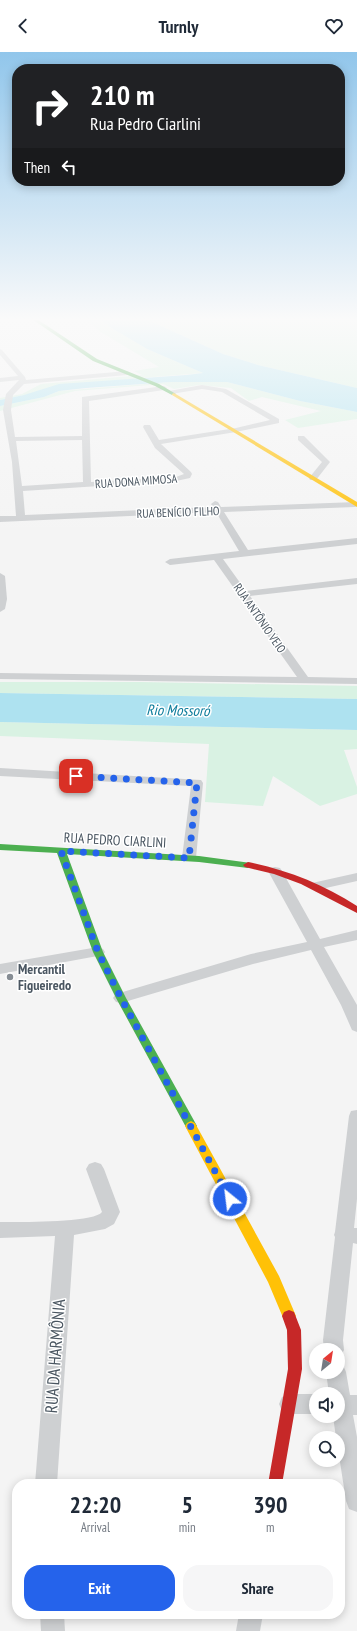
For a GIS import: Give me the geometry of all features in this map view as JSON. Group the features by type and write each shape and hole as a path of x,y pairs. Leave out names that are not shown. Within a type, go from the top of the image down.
{"street":[{"path":"13,391 10,394 7,410 13,439 20,489 21,515"},
{"path":"88,484 85,396 137,391"},
{"path":"169,391 236,430 356,505"},
{"path":"156,443 236,430 276,421 225,391"},
{"name":"RUA DONA MIMOSA","path":"20,489 182,478 187,476 188,474 156,443 147,427"},
{"path":"13,439 86,438"},
{"path":"301,438 326,462 313,478"},
{"name":"RUA BENÍCIO FILHO","path":"217,507 346,498"},
{"name":"RUA BENÍCIO FILHO","path":"0,513 21,515 217,507 356,505"},
{"path":"217,507 245,553"},
{"name":"RUA BENÍCIO FILHO","path":"0,519 21,515"},
{"path":"170,562 357,541"},
{"name":"RUA ANTÔNIO VEIO","path":"217,557 304,679"},
{"path":"0,576 2,599 0,609"},
{"path":"243,594 357,580"},
{"path":"0,676 304,679 357,681"},
{"path":"0,772 197,783 189,858"},
{"name":"RUA PEDRO CIARLINI","path":"0,847 189,858 275,871 316,886 335,895 357,910"},
{"path":"61,851 98,952 121,998 274,1280 294,1330 295,1369 276,1479"},
{"path":"275,871 349,1005 357,1026"},
{"path":"316,886 357,877"},
{"path":"121,998 251,959 357,935"},
{"path":"0,968 98,952"},
{"path":"333,1343 350,1230 357,1116"},
{"path":"0,1230 65,1228 100,1224 108,1219 111,1212 95,1169"},
{"name":"RUA DA HARMÔNIA","path":"46,1479 65,1228"},
{"path":"289,1404 309,1404"},
{"path":"345,1404 357,1500"},
{"path":"52,1619 53,1631"},
{"path":"248,1631 250,1619"}],"green space":[{"path":"28,391 53,391 0,400 0,398 22,394"},
{"path":"59,391 79,391 0,411 0,406 44,397"},
{"path":"235,391 260,391 300,401 357,412 357,419 298,428 285,420 321,411 262,397 249,401"},
{"path":"0,682 141,682 357,686 357,699 0,693"},
{"path":"0,722 357,730 357,749 344,750 357,787 357,794 320,806 273,776 263,806 205,802 209,744 0,736"}],"water":[{"path":"38,391 62,391 44,397 0,406 0,400"},
{"path":"260,391 357,391 357,412 300,401"},
{"name":"Rio Mossoró","path":"0,693 357,699 357,730 0,722"}],"traffic: fast":[{"path":"168,391 174,394"},
{"path":"0,847 199,859 248,865"},
{"path":"61,851 98,952 121,998 191,1126"}],"traffic: slow":[{"path":"174,394 357,505"},
{"path":"191,1126 274,1280 289,1316"}],"traffic: jam":[{"path":"248,865 291,876 331,894 357,910"},
{"path":"276,1479 295,1369 294,1330 289,1316"}],"place":[{"name":"Mercantil Figueiredo","path":"10,977"}],"route":[{"path":"76,776 197,783 189,858 61,851 98,952 121,998 230,1199"}]}
